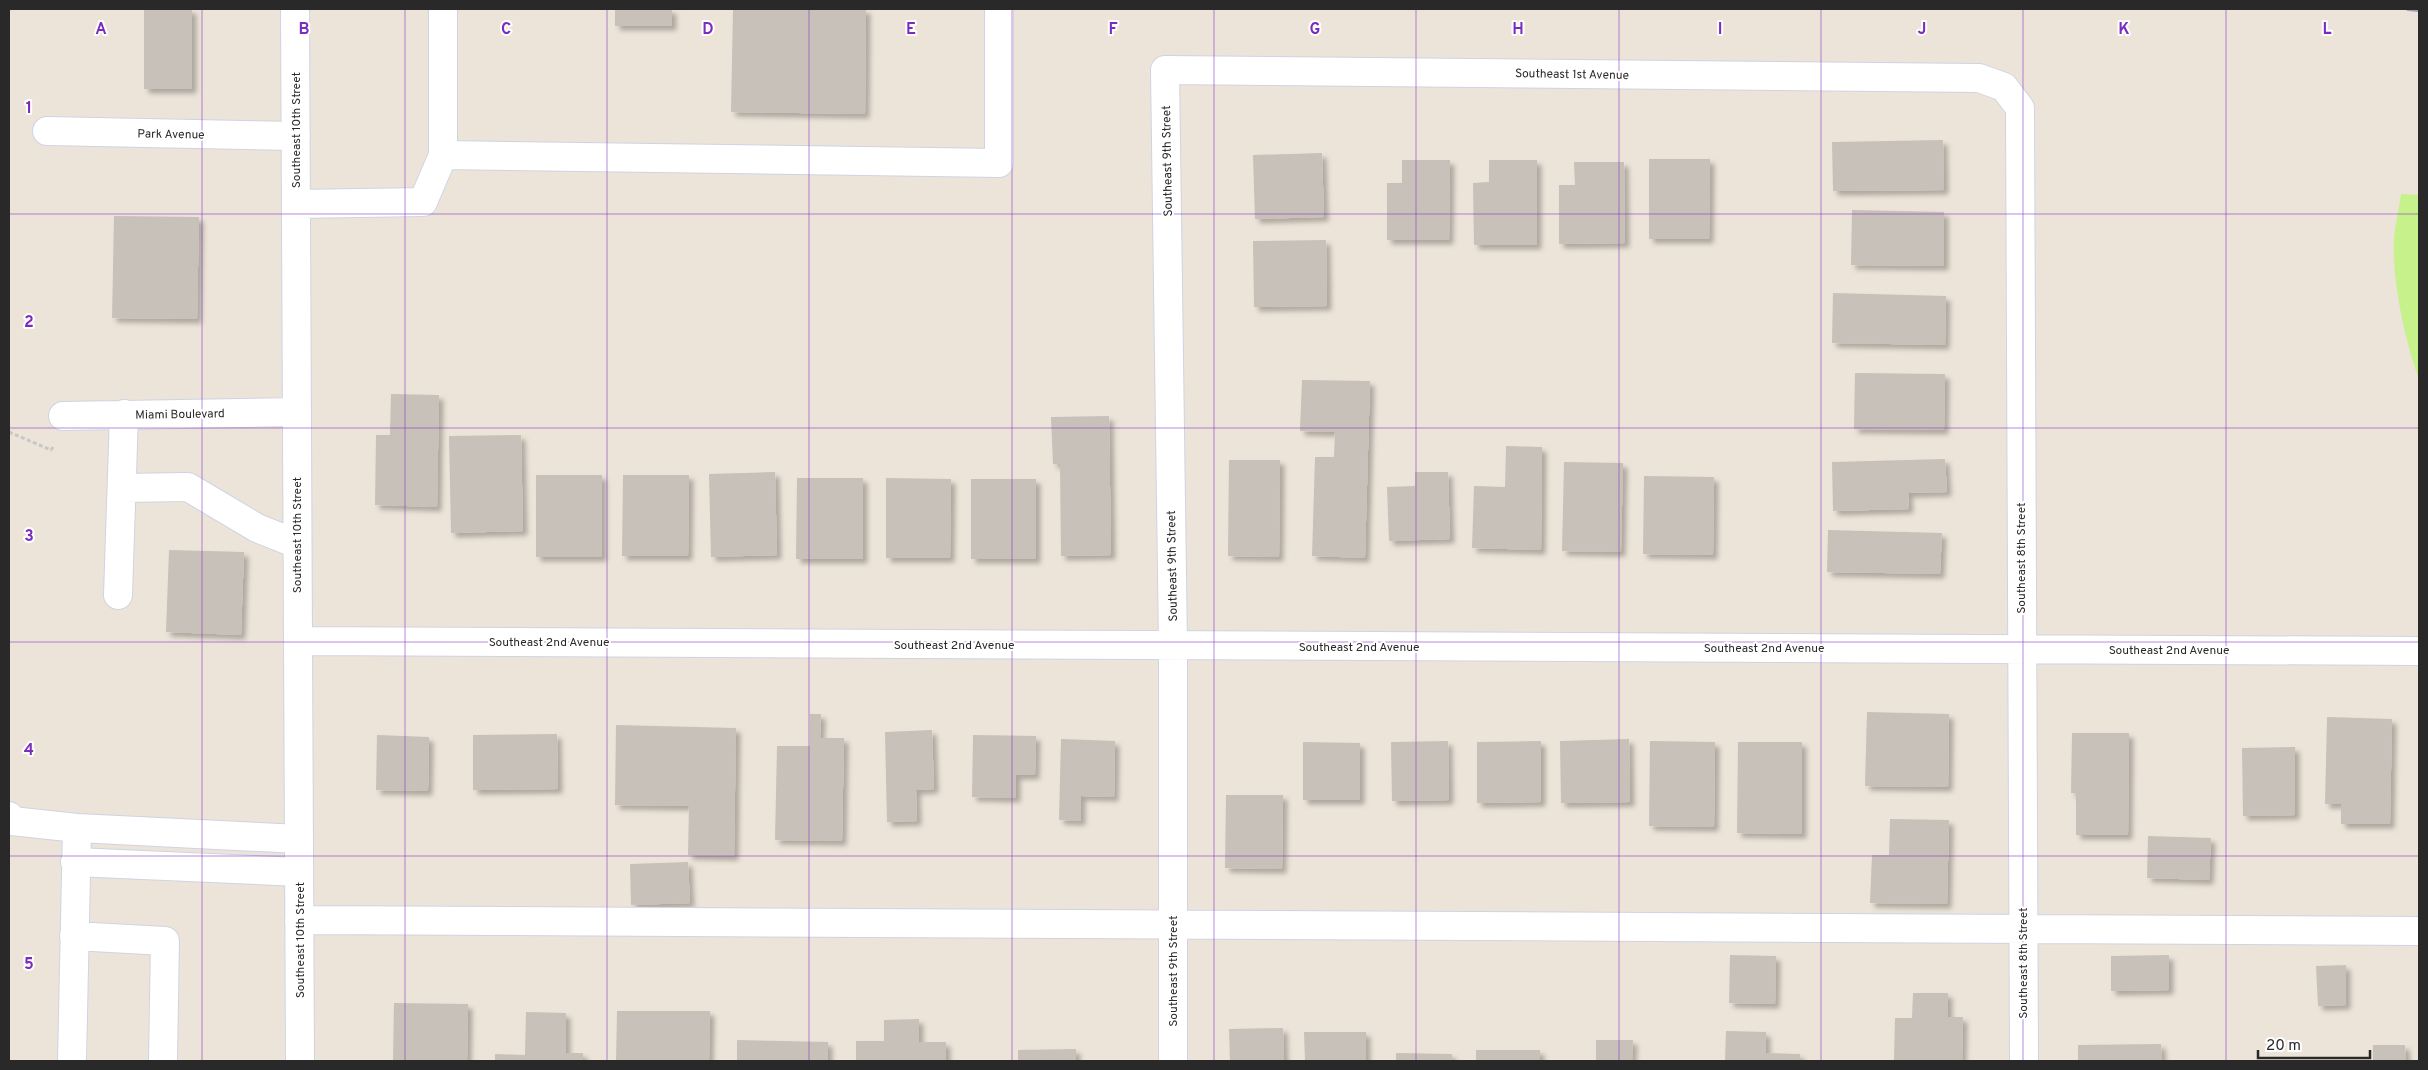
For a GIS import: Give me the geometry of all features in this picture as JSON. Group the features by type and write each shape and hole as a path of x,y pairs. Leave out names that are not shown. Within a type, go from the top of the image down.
{"street":[{"path":"282,9 296,40"},
{"name":"Southeast 10th Street","path":"295,9 300,1061"},
{"path":"296,204 423,202 443,155 443,9"},
{"path":"443,155 999,163 999,9"},
{"name":"Southeast 1st Avenue","path":"1165,70 1979,78"},
{"name":"Southeast 9th Street","path":"1165,70 1173,646 1173,1061"},
{"name":"Southeast 8th Street","path":"1979,78 2004,87 2020,108 2024,1061"},
{"name":"Park Avenue","path":"47,131 296,136"},
{"name":"Miami Boulevard","path":"63,416 297,412"},
{"path":"118,595 124,414"},
{"path":"122,488 188,486 257,528 298,544"},
{"name":"Southeast 2nd Avenue","path":"298,641 2419,651"},
{"path":"9,816 12,820 77,828 299,838"},
{"path":"72,1061 77,828"},
{"path":"75,862 299,872"},
{"path":"299,920 1173,923 2419,931"},
{"path":"74,936 165,941 163,1061"}],"green space":[{"path":"2401,194 2419,195 2419,379 2404,329 2395,274 2394,240"}],"building":[{"path":"144,9 192,9 192,89 144,89"},
{"path":"615,9 672,9 672,26 615,26"},
{"path":"733,9 866,9 865,114 731,112"},
{"path":"1943,140 1944,190 1833,191 1832,142"},
{"path":"1322,153 1324,217 1255,219 1253,155"},
{"path":"1649,159 1710,159 1709,239 1649,239"},
{"path":"1402,160 1450,160 1449,240 1387,240 1387,183 1402,183"},
{"path":"1489,160 1537,160 1537,245 1474,245 1473,183 1489,182"},
{"path":"1574,162 1624,162 1625,243 1559,244 1559,185 1575,185"},
{"path":"1852,210 1944,212 1944,266 1851,265"},
{"path":"114,216 199,217 197,319 112,318"},
{"path":"1326,240 1327,306 1254,307 1253,241"},
{"path":"1833,293 1946,296 1945,345 1832,343"},
{"path":"1855,373 1945,374 1944,430 1854,429"},
{"path":"1302,380 1370,381 1365,558 1312,556 1315,457 1334,457 1335,432 1300,431"},
{"path":"391,394 439,395 437,507 375,505 376,435 390,435"},
{"path":"1109,416 1111,555 1061,556 1060,464 1053,464 1051,417"},
{"path":"521,435 523,531 451,533 449,436"},
{"path":"1506,446 1542,447 1541,550 1472,548 1474,486 1505,487"},
{"path":"1945,459 1947,492 1908,493 1909,509 1833,511 1832,462"},
{"path":"1229,460 1280,460 1279,557 1228,556"},
{"path":"1564,462 1623,463 1621,552 1562,551"},
{"path":"775,472 777,555 711,557 709,474"},
{"path":"1415,472 1448,472 1450,539 1389,541 1387,487 1415,486"},
{"path":"536,475 602,475 602,557 536,557"},
{"path":"623,475 689,475 688,556 622,556"},
{"path":"1644,476 1714,477 1713,555 1643,554"},
{"path":"797,478 863,478 863,559 796,559"},
{"path":"886,478 951,479 950,558 886,558"},
{"path":"971,479 1036,479 1036,559 971,559"},
{"path":"1828,530 1942,533 1940,574 1827,572"},
{"path":"169,550 244,552 241,635 166,632"},
{"path":"1867,712 1949,714 1948,787 1865,786"},
{"path":"810,714 821,714 820,738 844,738 842,841 775,840 777,746 810,746"},
{"path":"2327,717 2392,719 2390,824 2341,824 2341,804 2325,804"},
{"path":"616,725 736,728 734,856 688,855 689,806 615,805"},
{"path":"932,730 934,789 916,790 917,821 887,822 885,732"},
{"path":"2072,733 2129,733 2128,835 2076,835 2076,793 2071,793"},
{"path":"557,734 558,789 473,790 473,735"},
{"path":"377,735 429,737 428,791 376,790"},
{"path":"973,735 1036,736 1035,775 1016,775 1016,798 972,797"},
{"path":"1061,739 1115,741 1114,797 1081,796 1081,821 1059,820"},
{"path":"1629,739 1630,802 1561,803 1560,741"},
{"path":"1448,741 1449,800 1392,801 1391,742"},
{"path":"1541,741 1541,802 1477,803 1477,742"},
{"path":"1650,741 1715,742 1714,827 1649,826"},
{"path":"1303,742 1360,743 1360,800 1303,800"},
{"path":"1738,742 1802,742 1802,834 1737,833"},
{"path":"2295,747 2295,815 2243,816 2242,748"},
{"path":"1226,795 1283,795 1282,869 1225,868"},
{"path":"1890,819 1949,820 1947,904 1870,903 1872,855 1889,855"},
{"path":"2148,836 2211,838 2209,880 2147,878"},
{"path":"688,862 690,903 631,905 630,864"},
{"path":"1730,955 1776,956 1775,1004 1729,1003"},
{"path":"2169,955 2169,990 2111,991 2111,956"},
{"path":"2346,965 2346,1005 2318,1006 2316,966"},
{"path":"1913,993 1948,993 1948,1017 1963,1017 1962,1061 1894,1061 1895,1018 1912,1018"},
{"path":"394,1003 468,1004 467,1061 393,1061"},
{"path":"617,1011 710,1011 709,1061 616,1061"},
{"path":"526,1012 566,1013 566,1053 583,1053 583,1061 495,1061 495,1054 525,1055"},
{"path":"919,1019 919,1042 946,1042 946,1061 856,1061 856,1041 884,1041 884,1020"},
{"path":"1283,1028 1284,1061 1230,1061 1229,1029"},
{"path":"1726,1031 1766,1032 1766,1053 1800,1054 1800,1061 1725,1061"},
{"path":"1304,1032 1366,1032 1366,1061 1305,1061"},
{"path":"737,1040 828,1042 828,1061 737,1061"},
{"path":"1596,1040 1633,1040 1632,1061 1596,1061"},
{"path":"2161,1044 2162,1061 2078,1061 2078,1045"},
{"path":"2373,1045 2405,1045 2406,1061 2373,1061"},
{"path":"1076,1049 1076,1061 1018,1061 1018,1050"},
{"path":"1476,1050 1540,1050 1540,1061 1476,1061"},
{"path":"1396,1053 1452,1054 1452,1061 1396,1061"}],"railway":[{"path":"2408,9 2419,10"}]}
